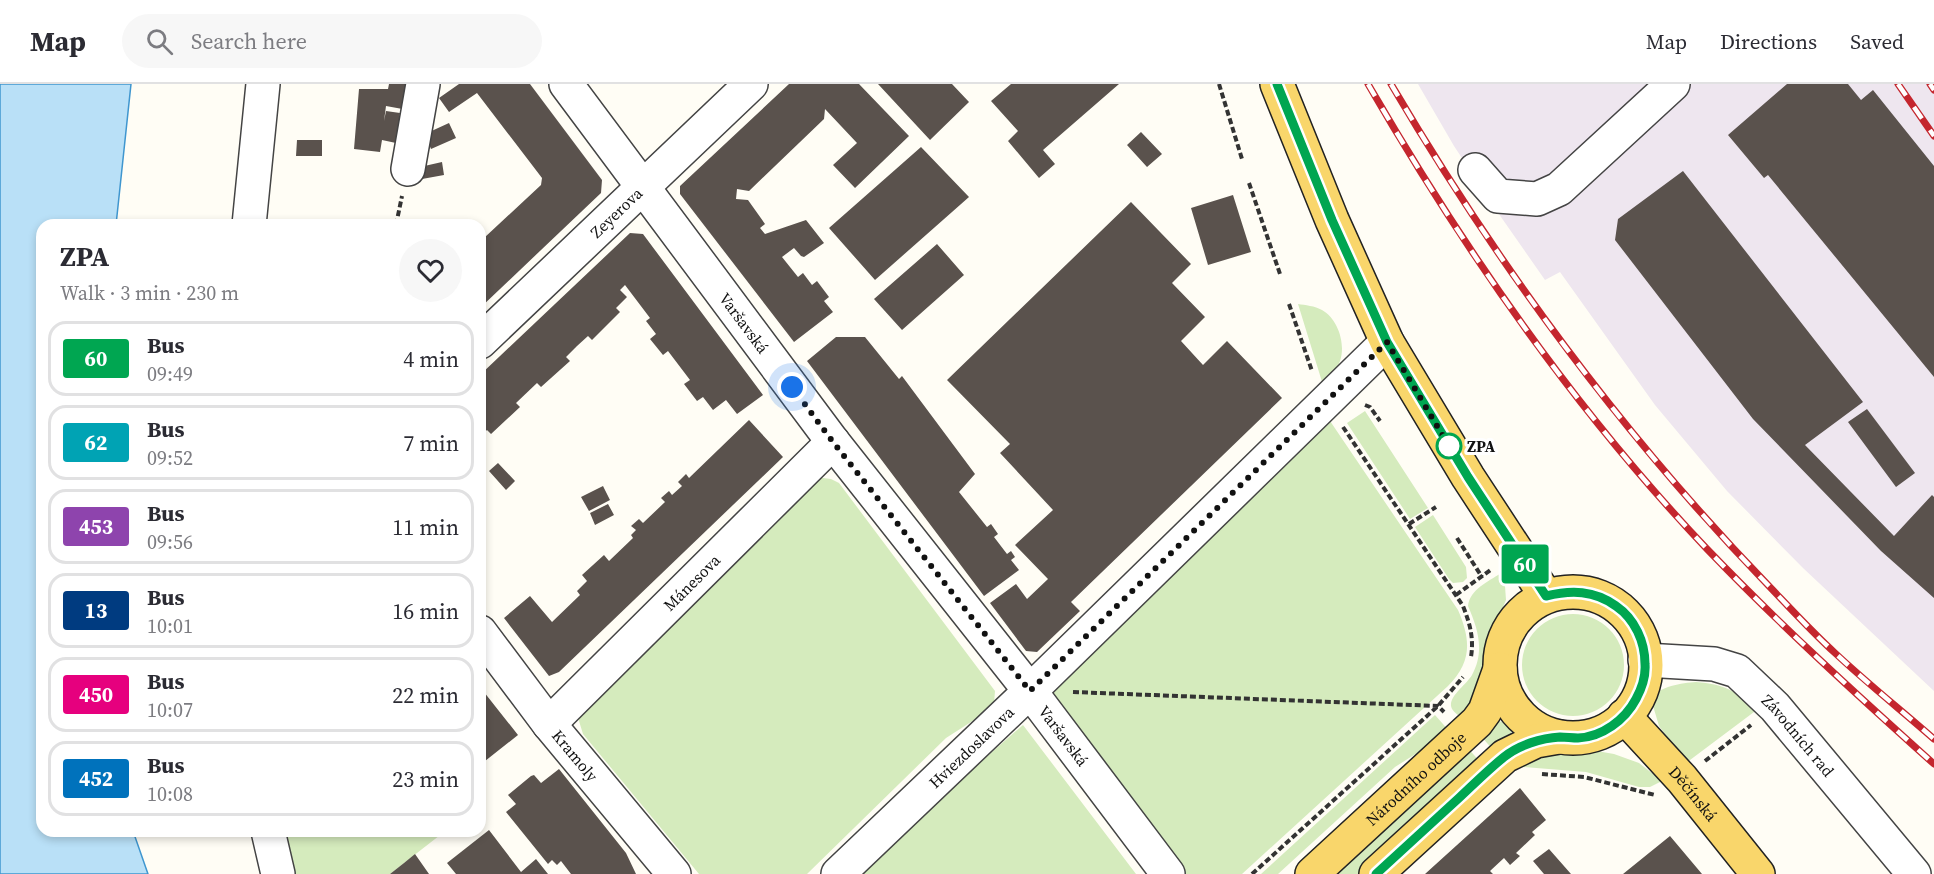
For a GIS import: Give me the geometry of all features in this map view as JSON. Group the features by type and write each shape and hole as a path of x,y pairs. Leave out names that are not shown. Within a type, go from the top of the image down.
{"main road":[{"path":"1277,84 1332,220 1387,342 1468,477 1546,596"},
{"path":"1376,874 1505,756 1536,741 1559,737 1580,738 1599,733 1618,723 1632,708 1641,690 1646,672 1640,635 1630,619 1617,606 1601,597 1582,592 1564,591 1546,596 1530,605 1516,618 1506,633 1501,651 1485,665 1503,687 1511,704 1523,718 1539,730 1559,737"},
{"name":"Národního odboje","path":"1312,874 1477,722 1485,711 1485,665"},
{"name":"Děčínská","path":"1624,716 1682,779 1758,874"}],"street":[{"path":"250,219 263,84"},
{"path":"408,168 423,84"},
{"name":"Varšavská","path":"566,84 833,442 1030,691 1167,874"},
{"name":"Zeyerova","path":"486,336 751,84"},
{"path":"1475,170 1498,196 1538,199 1559,189 1673,84"},
{"name":"Hviezdoslavova","path":"838,874 1030,691 1387,342"},
{"name":"Mánesova","path":"549,724 833,442"},
{"name":"Kramoly","path":"486,640 549,724 674,874"},
{"name":"Závodních rad","path":"1645,660 1714,664 1737,671 1782,715 1914,874"},
{"path":"269,837 278,874"}],"path":[{"path":"1219,84 1242,159"},
{"path":"1249,183 1280,274"},
{"path":"1289,304 1314,378"},
{"path":"1337,418 1464,606 1471,628 1473,646 1485,665"},
{"path":"1409,524 1436,507"},
{"path":"1457,538 1482,577"},
{"path":"1456,595 1517,552"},
{"path":"1252,874 1438,706 1465,676 1467,669"},
{"path":"1030,691 1438,706"},
{"path":"1701,764 1753,723"},
{"path":"1535,774 1584,777 1650,795 1663,795"}],"shaded area":[{"path":"1418,84 1934,84 1934,691 1803,568 1727,491 1655,405 1560,272 1545,280 1454,146"}],"green space":[{"path":"1298,304 1322,310 1328,314 1339,332 1342,347 1340,361 1323,385"},
{"path":"1365,411 1428,508 1410,519 1347,423"},
{"path":"1328,418 1458,610 1467,641 1465,659 1462,668 1448,686 1242,874 1184,874 1053,699 1048,688"},
{"path":"815,477 831,479 839,483 995,691 994,704 985,713 946,738 807,874 699,874 583,734 578,711"},
{"path":"1433,515 1466,567 1467,578 1463,582 1453,583 1449,579 1415,527"},
{"path":"1501,573 1506,600 1487,646 1486,672 1464,720 1454,712 1451,702 1472,675 1478,657 1479,640 1468,606 1469,600 1480,586"},
{"path":"1573,614 1592,618 1609,629 1620,646 1624,665 1620,684 1609,701 1592,712 1573,716 1554,712 1537,701 1526,684 1522,665 1526,646 1537,629 1554,618"},
{"path":"1696,682 1729,690 1743,697 1758,709 1686,763 1659,726 1651,699 1665,688"},
{"path":"1435,715 1450,732 1395,767 1278,874 1261,874"},
{"path":"1496,721 1508,725 1511,733 1509,739 1495,752 1479,734"},
{"path":"1023,725 1136,874 860,874 922,813"},
{"path":"1466,746 1482,764 1362,874 1327,874"},
{"path":"1585,749 1614,754 1639,763 1662,781 1650,787 1639,787 1586,772 1510,766 1561,750"},
{"path":"284,837 438,837 390,874 291,874"}],"water":[{"path":"0,84 131,84 117,219 36,219 36,837 135,837 148,874 0,874"}],"building":[{"path":"389,84 412,84 408,110 386,106 384,121 386,111 400,113 396,143 382,140 380,152 354,149 359,89 388,89"},
{"path":"459,84 530,84 602,180 601,193 486,302 486,236 541,185 542,178 477,93 449,112 439,98"},
{"path":"789,84 859,84 909,136 855,188 833,165 857,143 825,109 824,119 749,191 737,189 736,199 748,200 765,224 760,228 765,234 806,220 824,243 804,257 794,248 782,257 798,277 803,273 812,285 817,281 829,297 824,301 833,312 794,342 680,194 680,186"},
{"path":"878,84 952,84 969,102 930,140"},
{"path":"1011,84 1119,84 1043,150 1055,164 1039,178 1008,141 1018,131 991,101"},
{"path":"1787,84 1848,84 1861,100 1873,90 1934,166 1934,377 1768,175 1764,178 1728,135"},
{"path":"449,123 456,138 431,149 425,134"},
{"path":"1141,132 1162,154 1147,167 1127,145"},
{"path":"297,140 322,140 322,156 296,156"},
{"path":"921,147 969,197 875,280 829,228"},
{"path":"442,162 444,175 422,179 420,167"},
{"path":"1683,171 1863,402 1805,445 1894,536 1932,495 1934,497 1934,598 1881,551 1753,419 1615,240 1618,219"},
{"path":"1233,195 1251,252 1208,265 1191,208"},
{"path":"1131,202 1191,264 1172,283 1205,317 1181,341 1203,365 1227,341 1282,398 1071,602 1080,611 1037,652 1026,651 990,603 1016,584 1027,599 1048,579 1015,545 1053,510 1000,453 1010,444 947,380"},
{"path":"630,233 643,234 763,395 737,414 726,400 713,410 703,397 697,401 684,384 690,380 668,351 663,355 650,339 656,334 646,321 650,318 625,285 620,290 627,297 616,308 620,312 592,340 588,336 577,346 566,357 570,361 541,387 537,383 516,403 520,407 491,434 486,431 486,369"},
{"path":"937,244 964,275 902,330 874,299"},
{"path":"836,337 865,337 899,379 902,376 975,474 959,492 987,527 991,524 998,534 994,537 1007,554 1011,551 1015,557 1011,560 1019,570 984,596 807,361"},
{"path":"1867,409 1915,473 1896,487 1848,422"},
{"path":"749,420 783,457 559,672 549,676 504,618 530,596 552,622 580,595 577,591 587,581 582,575 604,555 609,561 633,538 631,535 636,530 631,526 639,519 643,523 665,502 661,498 669,491 672,495 682,486 678,482 686,474 689,478"},
{"path":"498,463 515,481 506,490 489,471"},
{"path":"603,486 610,500 589,511 581,497"},
{"path":"608,504 614,515 595,525 590,513"},
{"path":"486,695 518,735 486,760"},
{"path":"559,769 626,853 636,874 571,874 561,861 557,865 552,860 548,864 506,812 516,804 508,795 531,776 534,775 541,783"},
{"path":"1520,788 1546,820 1532,832 1535,835 1516,853 1520,856 1510,865 1504,858 1490,871 1493,874 1425,874"},
{"path":"489,830 521,872 536,859 548,874 456,874 447,863 480,837 486,837 486,832"},
{"path":"1670,836 1702,874 1623,874"},
{"path":"1549,849 1571,874 1544,874 1533,861"},
{"path":"415,854 429,874 390,874 404,863"}],"railway":[{"path":"1368,84 1443,207 1524,327 1612,441 1658,496 1734,577 1934,764"},
{"path":"1391,84 1474,218 1564,346 1612,408 1714,527 1818,637 1934,739"},
{"path":"1898,84 1934,136"},
{"path":"1930,84 1934,90"}],"bus line":[{"name":"60","path":"1277,84 1332,220 1387,342 1468,477 1546,596 1564,591 1582,592 1601,597 1617,606 1630,619 1640,635 1645,653 1646,672 1641,690 1632,708 1618,723 1599,733 1580,738 1559,737 1536,741 1505,756 1376,874"}],"place":[{"name":"ZPA","path":"1449,446"}],"route":[{"path":"792,387 1030,691 1387,342 1449,446"}]}
